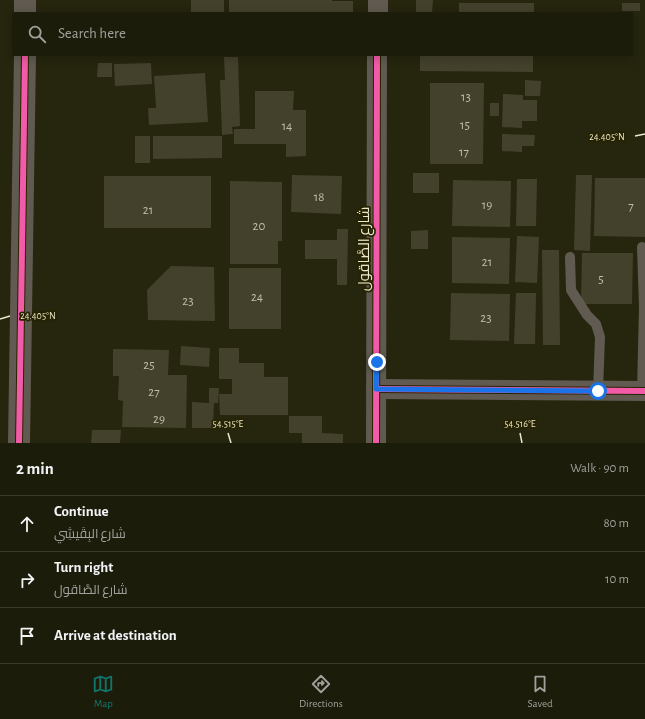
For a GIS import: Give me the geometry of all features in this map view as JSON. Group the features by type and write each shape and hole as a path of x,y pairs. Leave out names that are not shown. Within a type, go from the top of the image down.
{"street":[{"path":"25,0 25,12"},
{"path":"378,0 378,12"},
{"path":"19,443 25,56"},
{"name":"شارع الصَّاقول","path":"376,443 377,56"},
{"path":"376,389 643,392"}],"lane":[{"path":"642,247 644,307 643,392"},
{"path":"570,257 571,290 587,315 596,324 600,337 598,391"}],"building":[{"path":"191,0 224,0 224,12 191,12"},
{"path":"229,0 353,1 353,12 229,12"},
{"path":"416,0 433,0 432,12 416,12"},
{"path":"459,3 534,3 534,12 459,12"},
{"path":"622,3 640,3 640,11 622,11"},
{"path":"420,56 533,56 533,72 420,71"},
{"path":"224,57 238,57 240,126 232,127 233,134 222,135 220,80 225,80"},
{"path":"98,63 112,63 112,77 97,77"},
{"path":"151,63 152,84 115,86 114,64"},
{"path":"205,73 208,122 149,125 148,108 156,108 154,76"},
{"path":"525,80 541,81 540,96 525,96"},
{"path":"430,83 484,83 483,164 430,164"},
{"path":"255,91 294,91 293,110 306,110 306,156 286,157 286,144 234,144 234,129 255,129"},
{"path":"503,94 523,95 523,100 537,100 537,121 522,121 522,128 502,127"},
{"path":"490,103 499,103 499,116 490,116"},
{"path":"502,134 535,135 534,146 522,146 522,152 502,151"},
{"path":"135,136 150,136 150,163 135,163"},
{"path":"153,136 222,136 222,158 153,159"},
{"path":"413,173 439,173 439,193 413,193"},
{"path":"292,175 342,176 341,214 291,212"},
{"path":"576,175 592,175 590,251 574,250"},
{"path":"104,176 211,176 211,228 104,228"},
{"path":"595,178 645,178 645,237 594,236"},
{"path":"517,179 537,179 536,226 516,226"},
{"path":"453,180 511,181 510,227 452,226"},
{"path":"230,181 282,182 282,241 278,241 278,264 230,264"},
{"path":"337,229 348,229 347,285 337,285 337,259 305,259 305,240 337,240"},
{"path":"428,230 428,249 411,249 411,231"},
{"path":"517,236 539,237 537,283 515,282"},
{"path":"452,237 510,238 509,284 452,283"},
{"path":"542,250 559,250 560,345 543,345"},
{"path":"582,253 633,253 632,304 581,304"},
{"path":"171,266 214,267 215,321 148,320 147,290"},
{"path":"229,268 281,268 281,329 229,329"},
{"path":"451,293 510,294 509,341 450,340"},
{"path":"516,293 536,293 535,344 514,344"},
{"path":"181,346 210,348 209,367 180,365"},
{"path":"219,348 239,348 239,363 264,363 264,377 288,377 288,415 220,415 219,394 232,394 232,379 219,379"},
{"path":"113,349 169,350 168,375 187,375 186,428 122,427 123,401 118,400 119,376 113,376"},
{"path":"209,388 219,388 218,403 214,403 213,428 192,428 192,402 209,403"},
{"path":"289,416 322,416 322,433 343,434 343,443 302,443 302,433 289,433"},
{"path":"92,430 121,430 120,443 91,443"}],"cycle path":[{"path":"19,443 25,56"},
{"path":"376,443 377,56"},
{"path":"376,389 645,391"}],"route":[{"path":"377,362 376,389 598,391"}]}
